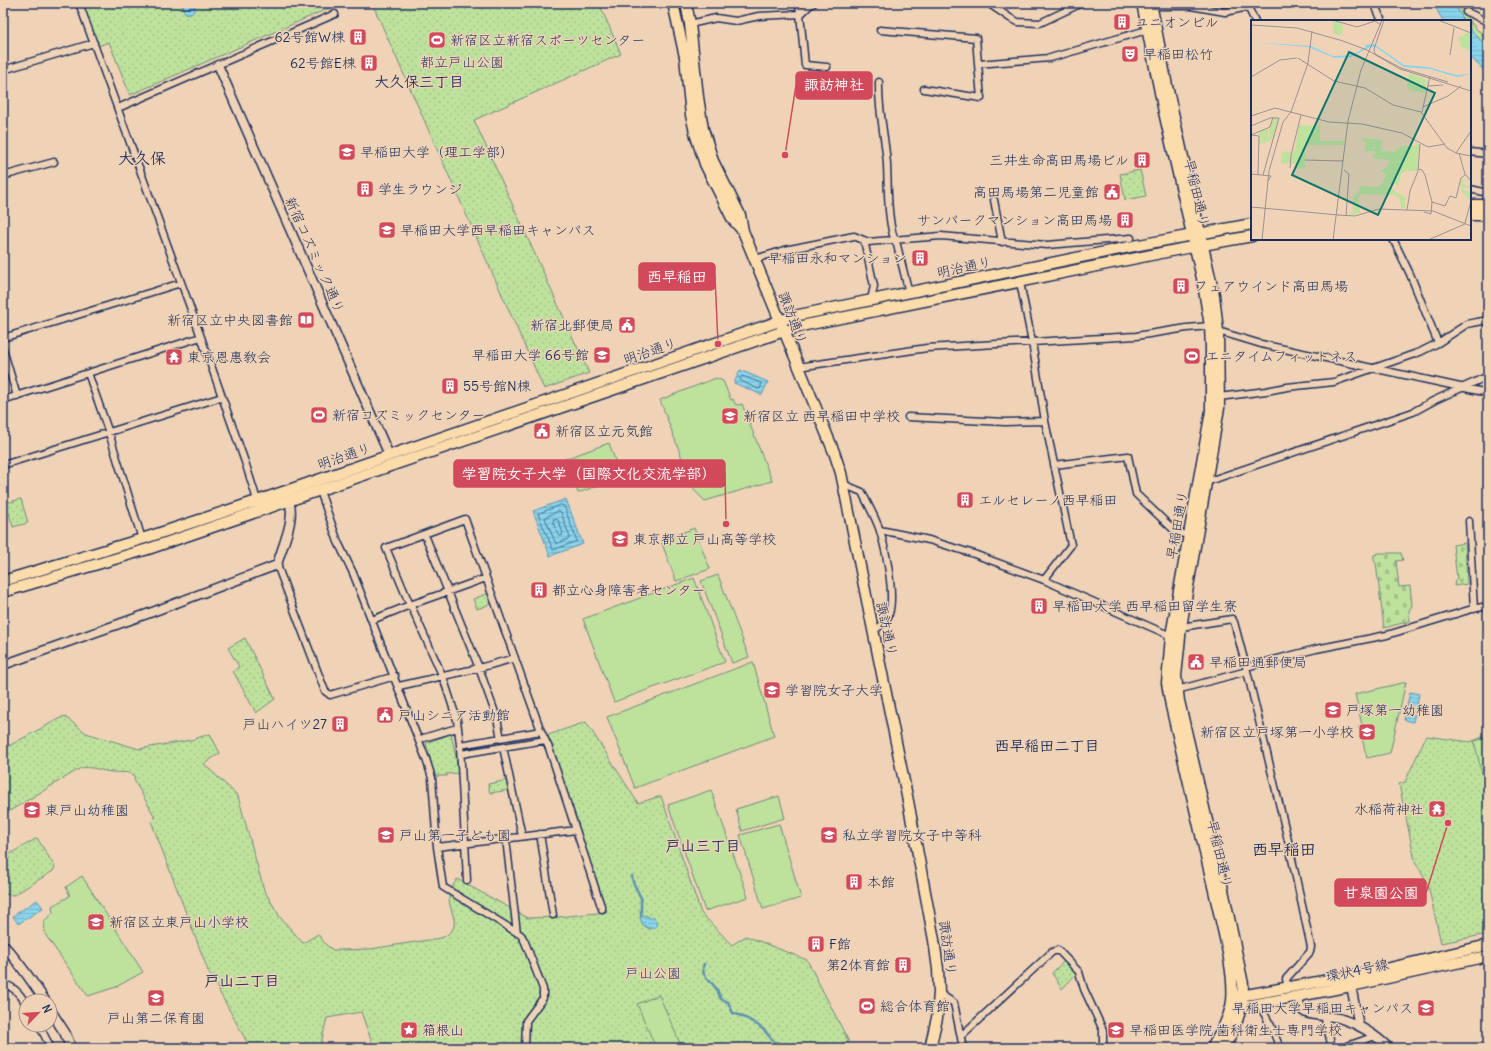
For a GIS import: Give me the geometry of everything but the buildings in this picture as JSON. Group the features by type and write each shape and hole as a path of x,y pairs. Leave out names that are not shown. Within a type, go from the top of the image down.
{"main road":[{"name":"諏訪通り","path":"673,3 685,57 691,115 696,136 705,164 733,220 743,231"},
{"name":"諏訪通り","path":"686,3 700,113 706,143 740,215 743,231 834,452 843,484 908,801 934,940 938,969 939,993 937,1018 930,1048"},
{"name":"早稲田通り","path":"1148,4 1147,30 1196,234 1214,295 1210,411 1171,636 1168,677 1168,695 1220,918 1230,969 1232,996 1231,1006 1222,1030 1212,1048"},
{"name":"早稲田通り","path":"1148,4 1171,104 1196,234"},
{"path":"678,28 685,30 690,26"},
{"path":"1471,205 1488,205"},
{"path":"1471,215 1488,215"},
{"name":"明治通り","path":"3,581 142,539 259,506 289,501 318,485 389,455 780,320 871,300 1251,224"},
{"name":"明治通り","path":"3,592 148,549 318,485 784,331 806,325 1199,245 1251,236"},
{"name":"早稲田通り","path":"1214,329 1220,397 1181,627 1176,666 1177,690 1186,737 1222,885 1240,971 1243,996 1242,1006 1233,1031 1223,1048"},
{"path":"3,945 15,958 39,993"},
{"name":"環状4号線","path":"1232,996 1243,996 1377,971 1488,945"},
{"name":"環状4号線","path":"1231,1006 1259,1004 1351,986 1488,956"},
{"path":"58,1022 65,1033 71,1048"}],"street":[{"path":"79,3 201,337 259,506"},
{"path":"799,3 805,65 827,67"},
{"path":"690,26 709,18 736,21 759,16 801,14 814,3"},
{"path":"988,3 1018,22 1040,23 1082,3"},
{"path":"1374,3 1382,20"},
{"path":"1148,4 1191,6 1225,12 1248,7 1254,20"},
{"path":"1466,12 1471,13 1480,20 1488,21"},
{"path":"118,108 335,14"},
{"path":"880,30 976,38 981,98 924,89"},
{"path":"978,64 1050,58 1147,30"},
{"path":"3,70 94,43"},
{"name":"新宿コズミック通り","path":"218,65 389,455"},
{"path":"879,82 879,100 887,162 888,204 894,240 897,245 908,293"},
{"path":"1471,152 1488,154"},
{"path":"3,176 54,162"},
{"path":"1471,190 1488,193"},
{"path":"994,200 1002,242"},
{"path":"755,259 785,250 854,236 868,242 941,236 1047,245 1131,238"},
{"path":"864,240 874,286 871,300"},
{"path":"1393,240 1410,274 1438,343"},
{"path":"3,338 181,282"},
{"path":"1020,282 1045,420 1071,545 1044,580"},
{"path":"1220,397 1334,382 1420,352 1438,343 1467,324 1488,320"},
{"path":"798,367 927,348 1136,336 1187,328 1214,329 1261,344 1488,393"},
{"path":"3,400 201,337"},
{"path":"3,349 17,396"},
{"path":"88,373 142,539"},
{"path":"1206,482 1413,412 1435,400 1488,376"},
{"path":"3,465 222,398"},
{"path":"908,417 1005,422 1045,420"},
{"path":"1054,465 1128,456 1136,494 1175,531 1189,536"},
{"path":"843,484 862,492 880,530 889,571 891,606 887,619 873,631"},
{"path":"318,485 338,542 353,573 420,739 432,778 437,847 443,887 521,935 543,989 543,998 526,1021 525,1048"},
{"path":"289,501 292,507 292,516 277,565 325,691 330,695 395,676"},
{"path":"467,880 461,754 457,720 442,677 386,548 465,519 514,658 548,748 602,909"},
{"path":"1469,520 1474,609"},
{"path":"880,530 929,540 974,554 1044,580 1171,636"},
{"path":"425,534 447,592 479,668 497,718 501,739"},
{"path":"3,666 277,565"},
{"path":"372,620 486,578"},
{"path":"1177,690 1316,649 1387,635 1488,606"},
{"path":"1181,627 1232,619 1234,622 1247,669 1300,893 1311,947 1310,952 1286,979 1288,988"},
{"path":"399,686 479,668 514,658"},
{"path":"420,739 457,728"},
{"path":"460,745 541,731"},
{"path":"461,754 545,740"},
{"path":"503,747 522,836"},
{"path":"437,847 576,830"},
{"path":"540,834 553,915"},
{"path":"506,839 517,933"},
{"path":"961,1036 1052,952 1058,950 1079,972 1084,989 1103,1030 1103,1048"},
{"path":"3,984 8,985 19,993"},
{"path":"1351,986 1359,1026"},
{"path":"939,993 954,1003 963,1048"},
{"path":"1298,996 1303,1011 1342,1019 1359,1026 1375,1036 1389,1048"},
{"path":"1259,1004 1272,1026 1280,1048"},
{"path":"1324,1015 1332,1048"},
{"path":"43,1033 51,1048"},
{"path":"1342,1048 1375,1036"}],"green space":[{"path":"81,3 341,3 130,95 109,42 98,46"},
{"name":"都立戸山公園","path":"372,3 599,3 621,54 474,120 589,373 544,389"},
{"path":"1455,5 1457,5 1469,20 1463,20"},
{"path":"1471,22 1477,30 1488,37 1488,48 1471,30"},
{"path":"1140,170 1146,196 1125,200 1120,174"},
{"path":"716,378 723,381 731,400 733,399 735,404 742,404 772,481 705,501 694,490 660,400"},
{"path":"609,443 621,477 578,493 565,459"},
{"path":"21,499 28,523 13,527 6,503"},
{"path":"694,528 710,569 676,581 661,541"},
{"path":"1465,543 1467,584 1454,586 1455,580 1457,579 1453,545"},
{"path":"1379,553 1401,553 1403,560 1396,561 1399,587 1410,586 1412,605 1409,611 1410,621 1384,628 1376,563 1374,561 1374,555"},
{"path":"718,575 749,657 732,663 701,581"},
{"path":"694,578 725,662 614,702 583,619"},
{"path":"489,593 493,603 477,609 473,599"},
{"path":"245,638 275,699 256,713 233,671 239,667 228,648"},
{"path":"753,662 774,736 635,788 607,717"},
{"path":"1406,682 1390,753 1367,758 1359,726 1362,725 1355,694"},
{"name":"戸山公園","path":"64,716 86,733 139,749 191,740 210,734 220,753 204,764 238,796 264,890 280,917 303,943 318,934 326,945 333,950 370,949 441,938 448,934 453,929 454,924 449,902 449,894 457,879 528,918 558,917 607,912 548,735 586,722 638,803 661,796 701,913 732,945 746,936 807,960 849,1042 843,1043 844,1048 374,1048 361,1012 327,1018 320,1048 249,1048 209,973 151,821 155,817 135,782 134,775 92,768 81,768 3,815 3,749"},
{"path":"451,734 458,773 447,774 447,776 435,776 426,743"},
{"path":"1488,735 1488,934 1441,943 1428,885 1415,861 1399,784 1405,782 1426,736 1470,742"},
{"path":"1488,738 1488,781 1484,782 1474,741"},
{"path":"508,780 510,790 490,793 488,784"},
{"path":"711,790 748,897 705,911 668,805"},
{"path":"779,796 785,818 742,831 736,809"},
{"path":"779,824 801,898 763,909 740,835"},
{"path":"37,838 55,867 53,871 14,895 3,894 3,858"},
{"path":"82,876 143,972 116,987 88,996 45,934 44,921 53,913 52,906 70,896 66,887"},
{"path":"1066,959 1078,972 1062,989 1052,973"},
{"path":"659,995 682,1048 656,1048 637,1004"}],"water":[{"path":"189,2 193,4 195,8 193,12 189,14 185,12 183,8 185,4"},
{"path":"1433,3 1454,3 1463,20 1442,20"},
{"path":"1471,30 1488,48 1488,74 1471,58"},
{"path":"740,370 768,382 762,395 734,383"},
{"path":"566,499 583,544 550,556 533,511"},
{"path":"1410,692 1419,694 1413,722 1404,720"},
{"path":"37,900 43,908 18,924 13,916"},
{"path":"640,916 648,916 649,918 654,918 657,922 656,927 649,929 642,924"}],"waterway":[{"path":"632,876 633,882 641,898 641,915"},
{"path":"704,964 704,974 716,988 721,999 728,1002 733,1013 757,1025 764,1030 773,1041 781,1044 784,1048"}],"place":[{"name":"ユニオンビル","path":"1122,22"},
{"name":"62号館W棟","path":"358,37"},
{"name":"新宿区立新宿スポーツセンター","path":"437,40"},
{"name":"早稲田松竹","path":"1130,54"},
{"name":"62号館E棟","path":"369,63"},
{"name":"早稲田大学（理工学部）","path":"347,152"},
{"name":"諏訪神社","path":"785,155"},
{"name":"三井生命高田馬場ビル","path":"1142,160"},
{"name":"学生ラウンジ","path":"365,189"},
{"name":"高田馬場第二児童館","path":"1112,192"},
{"name":"サンパークマンション高田馬場","path":"1125,220"},
{"name":"早稲田大学西早稲田キャンパス","path":"387,230"},
{"name":"早稲田永和マンション","path":"920,258"},
{"name":"フェアウインド高田馬場","path":"1181,286"},
{"name":"新宿区立中央図書館","path":"306,320"},
{"name":"新宿北郵便局","path":"627,325"},
{"name":"西早稲田","path":"718,344"},
{"name":"早稲田大学 66号館","path":"602,355"},
{"name":"エニタイムフィットネス","path":"1192,356"},
{"name":"東京恩惠敎会","path":"174,357"},
{"name":"55号館N棟","path":"450,386"},
{"name":"新宿コズミックセンター","path":"319,415"},
{"name":"新宿区立 西早稲田中学校","path":"730,416"},
{"name":"新宿区立元気館","path":"542,431"},
{"name":"エルセレーノ西早稲田","path":"965,500"},
{"name":"学習院女子大学（国際文化交流学部）","path":"726,524"},
{"name":"東京都立 戸山高等学校","path":"620,539"},
{"name":"都立心身障害者センター","path":"539,590"},
{"name":"早稲田大学 西早稲田留学生寮","path":"1039,606"},
{"name":"早稲田通郵便局","path":"1196,662"},
{"name":"学習院女子大学","path":"772,690"},
{"name":"戸塚第一幼稚園","path":"1333,710"},
{"name":"戸山シニア活動館","path":"385,715"},
{"name":"戸山ハイツ27","path":"340,724"},
{"name":"新宿区立戸塚第一小学校","path":"1367,732"},
{"name":"水稲荷神社","path":"1437,809"},
{"name":"東戸山幼稚園","path":"32,810"},
{"name":"甘泉園公園","path":"1448,823"},
{"name":"戸山第一子ども園","path":"386,835"},
{"name":"私立学習院女子中等科","path":"829,835"},
{"name":"本館","path":"854,882"},
{"name":"新宿区立東戸山小学校","path":"96,922"},
{"name":"F館","path":"816,944"},
{"name":"第2体育館","path":"903,965"},
{"name":"戸山第二保育園","path":"156,998"},
{"name":"総合体育館","path":"867,1006"},
{"name":"早稲田大学早稲田キャンパス","path":"1426,1008"},
{"name":"箱根山","path":"409,1030"},
{"name":"早稲田医学院 歯科衛生士専門学校","path":"1116,1030"}],"district":[{"name":"大久保三丁目","path":"419,82"},
{"name":"大久保","path":"142,158"},
{"name":"西早稲田二丁目","path":"1047,746"},
{"name":"戸山三丁目","path":"703,846"},
{"name":"西早稲田","path":"1284,849"},
{"name":"戸山二丁目","path":"242,981"}]}
